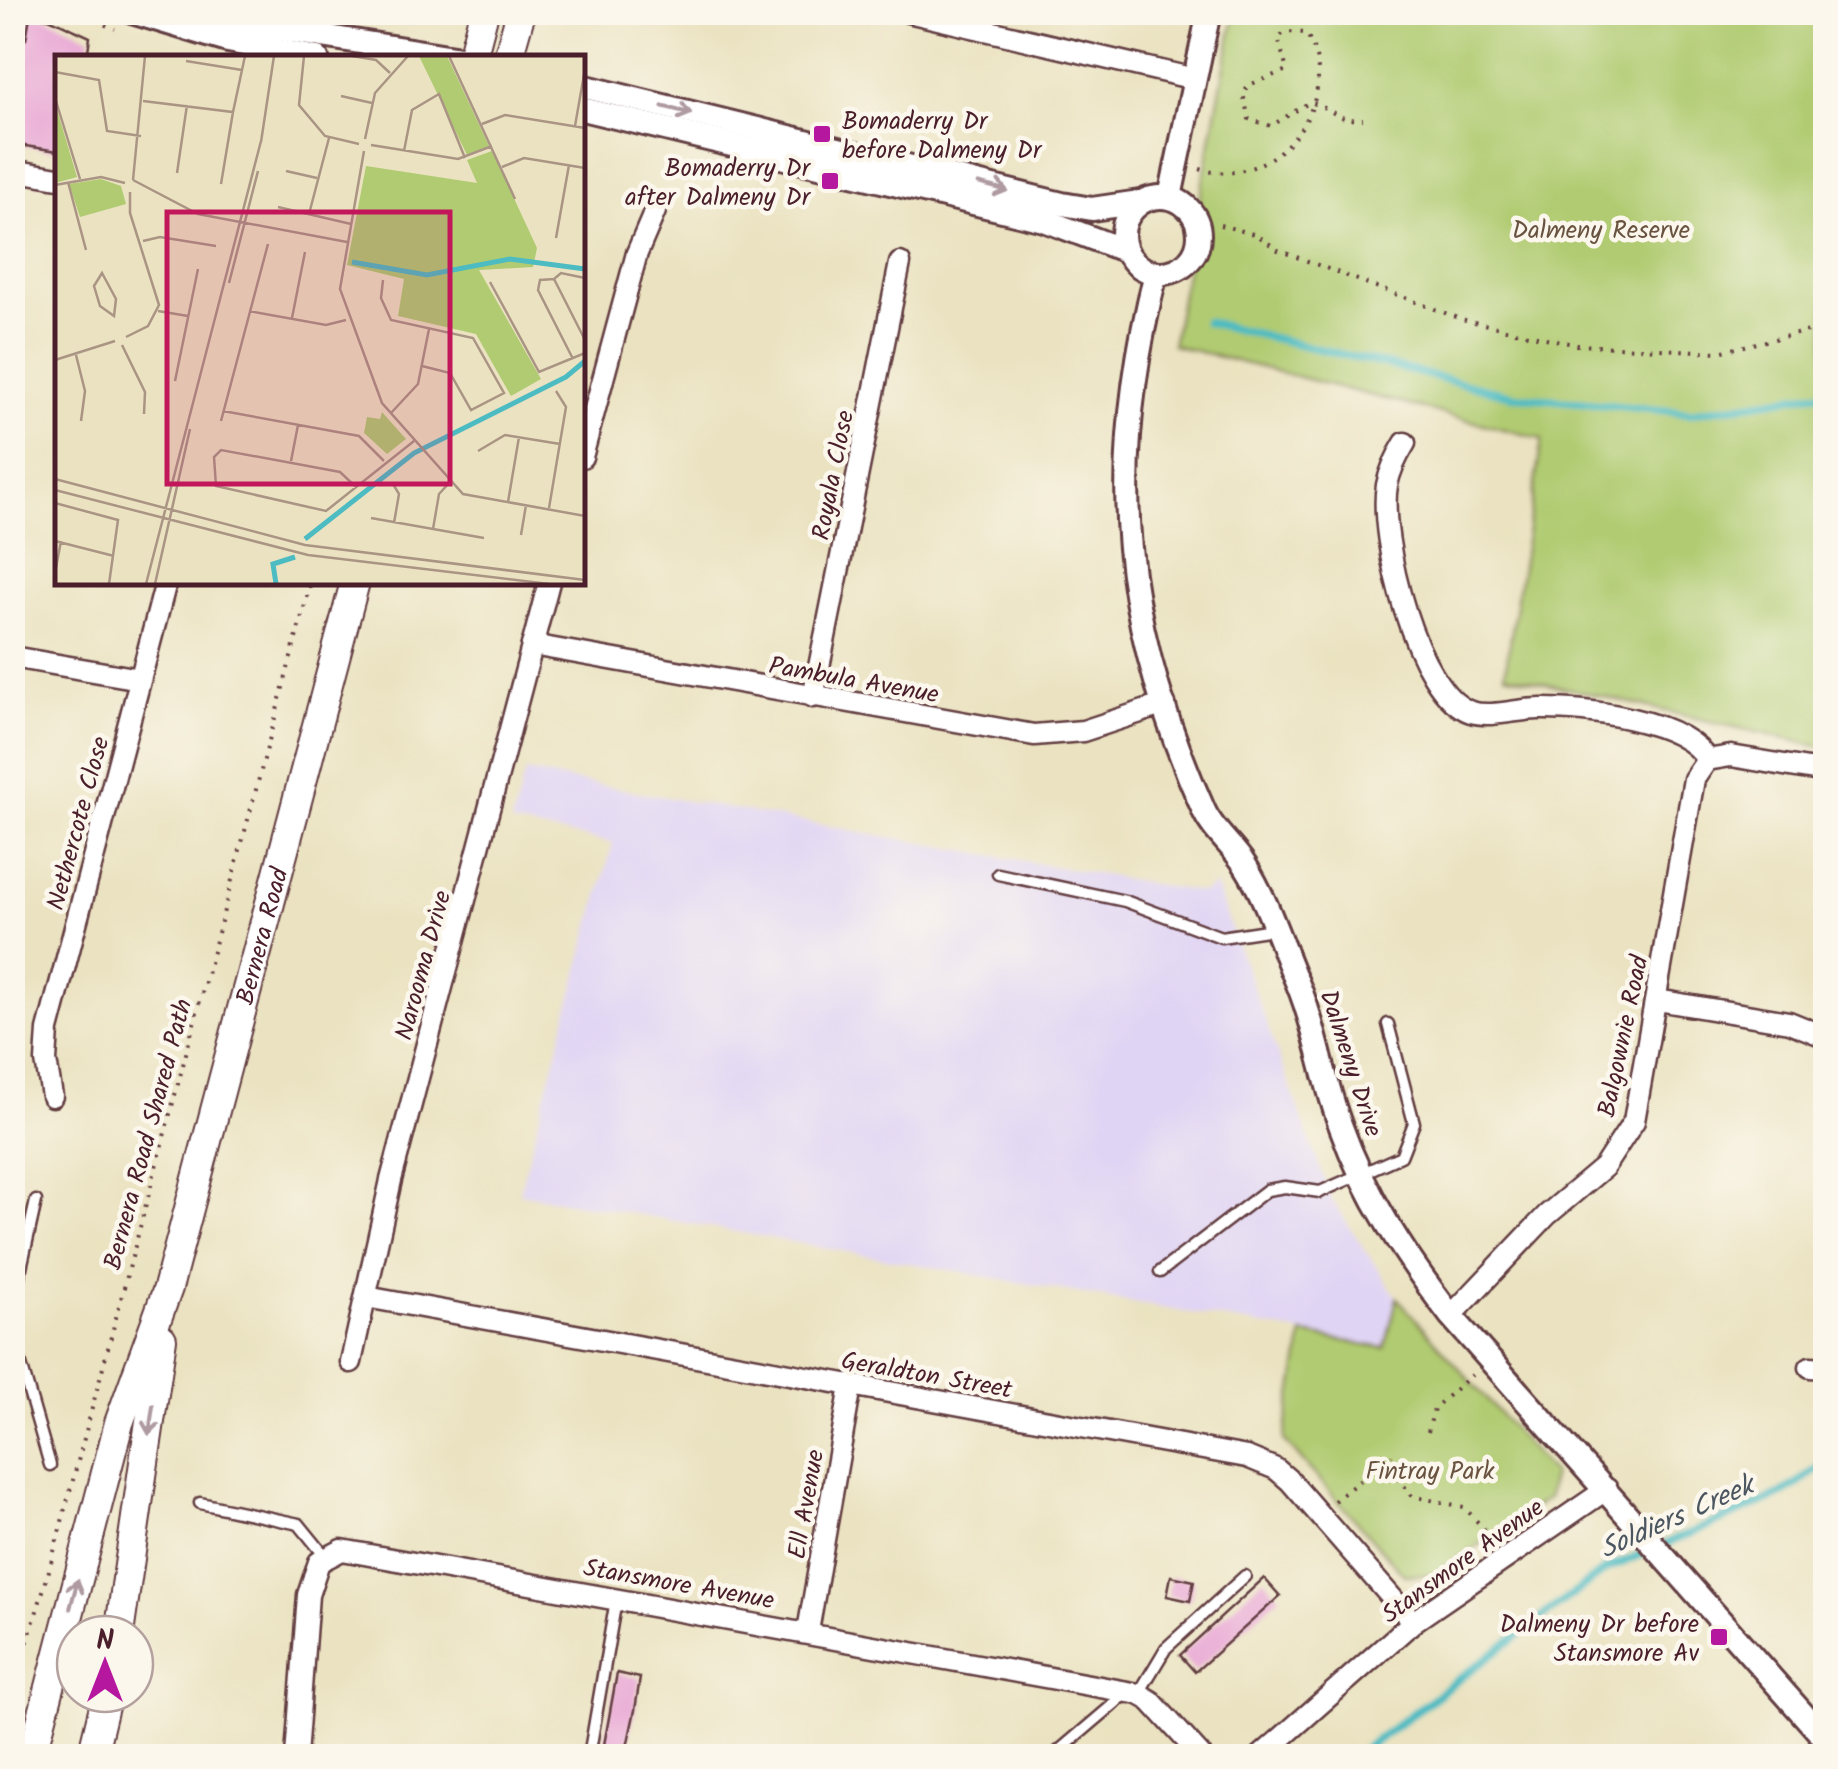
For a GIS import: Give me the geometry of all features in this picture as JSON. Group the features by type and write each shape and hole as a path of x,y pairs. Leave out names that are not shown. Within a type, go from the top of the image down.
{"main road":[{"path":"473,55 484,12"},
{"path":"509,55 521,12"},
{"name":"Bernera Road","path":"32,1756 119,1422 168,1288 354,585"},
{"name":"Bernera Road","path":"121,1614 168,1288"},
{"path":"92,1756 102,1714"}],"street":[{"path":"132,12 228,41 300,55"},
{"path":"198,12 234,22 441,55"},
{"path":"1170,197 1209,12"},
{"path":"920,14 1195,80"},
{"path":"585,87 1068,205 1092,209 1170,197 1194,213 1199,243 1180,268 1156,273 1136,263 1126,250 1123,228 1140,202"},
{"path":"585,110 1044,220 1126,250"},
{"path":"12,170 55,177"},
{"path":"585,446 637,253 655,211"},
{"name":"Royala Close","path":"814,697 900,263"},
{"name":"Dalmeny Drive","path":"1156,273 1129,405 1124,503 1136,606 1165,704 1206,816 1242,860 1296,979 1331,1100 1361,1176 1399,1244 1451,1316 1826,1740"},
{"path":"1405,443 1388,485 1390,549 1413,632 1447,694 1470,712 1572,710 1648,724 1686,737 1707,760 1731,756 1826,772"},
{"name":"Nethercote Close","path":"52,1096 46,1061 48,1030 165,585"},
{"name":"Narooma Drive","path":"350,1362 391,1180 548,585"},
{"name":"Pambula Avenue","path":"532,646 1034,735 1083,731 1165,704"},
{"path":"12,657 140,679"},
{"name":"Balgownie Road","path":"1451,1316 1547,1214 1586,1184 1618,1150 1634,1120 1694,779 1707,760"},
{"path":"1657,1000 1790,1022 1826,1036"},
{"name":"Geraldton Street","path":"366,1297 1247,1457 1276,1469 1413,1622"},
{"name":"Ell Avenue","path":"808,1631 851,1386"},
{"name":"Stansmore Avenue","path":"1261,1756 1413,1622 1506,1554 1606,1489"},
{"name":"Stansmore Avenue","path":"325,1556 356,1550 1134,1693"},
{"path":"296,1756 308,1595 314,1572 325,1556"},
{"path":"1134,1693 1157,1707 1201,1756"}],"lane":[{"path":"998,874 1125,901 1221,937 1274,929"},
{"path":"1160,1272 1267,1190 1285,1187 1320,1192 1402,1156 1414,1123 1388,1024"},
{"path":"12,1308 16,1275 36,1201"},
{"path":"12,1333 50,1464"},
{"path":"200,1503 299,1524 325,1556"},
{"path":"1052,1756 1134,1693 1166,1648 1245,1576"},
{"path":"589,1756 616,1597"}],"path":[{"path":"1177,162 1210,172 1246,166 1280,154 1316,102 1321,70 1315,64 1306,33 1285,32 1278,38 1278,49 1287,70 1250,85 1244,94 1245,113 1262,126 1272,126 1298,105 1316,102 1340,119 1362,119"},
{"path":"1220,225 1257,234 1278,250 1461,320 1577,345 1719,352 1826,326"},
{"name":"Bernera Road Shared Path","path":"12,1693 34,1610 48,1578 310,585"},
{"path":"1428,1432 1434,1408 1491,1360"},
{"path":"1318,1514 1392,1456"},
{"path":"1385,1461 1416,1498 1471,1511 1506,1554"}],"shaded area":[{"path":"525,772 1203,893 1215,885 1332,1200 1397,1298 1385,1348 519,1193 613,843 511,824"}],"green space":[{"name":"Dalmeny Reserve","path":"1235,13 1825,13 1825,748 1505,674 1542,439 1172,345"},
{"name":"Fintray Park","path":"1397,1298 1552,1473 1548,1498 1434,1575 1404,1575 1284,1440 1303,1334 1385,1348"}],"building":[{"path":"30,16 49,18 90,37 87,55 55,55 55,151 12,144 12,76 18,38 26,39"},
{"path":"1171,1576 1194,1581 1190,1601 1167,1596"},
{"path":"1264,1578 1280,1596 1195,1672 1180,1655"},
{"path":"617,1673 640,1678 635,1710 625,1756 602,1756"}],"waterway":[{"path":"1206,322 1516,396 1690,413 1826,392"},
{"name":"Soldiers Creek","path":"1355,1756 1607,1569 1782,1494 1826,1463"}],"place":[{"name":"Bomaderry Dr before Dalmeny Dr","path":"822,134"},
{"name":"Bomaderry Dr after Dalmeny Dr","path":"830,181"},
{"name":"Dalmeny Dr before Stansmore Av","path":"1719,1637"}]}
